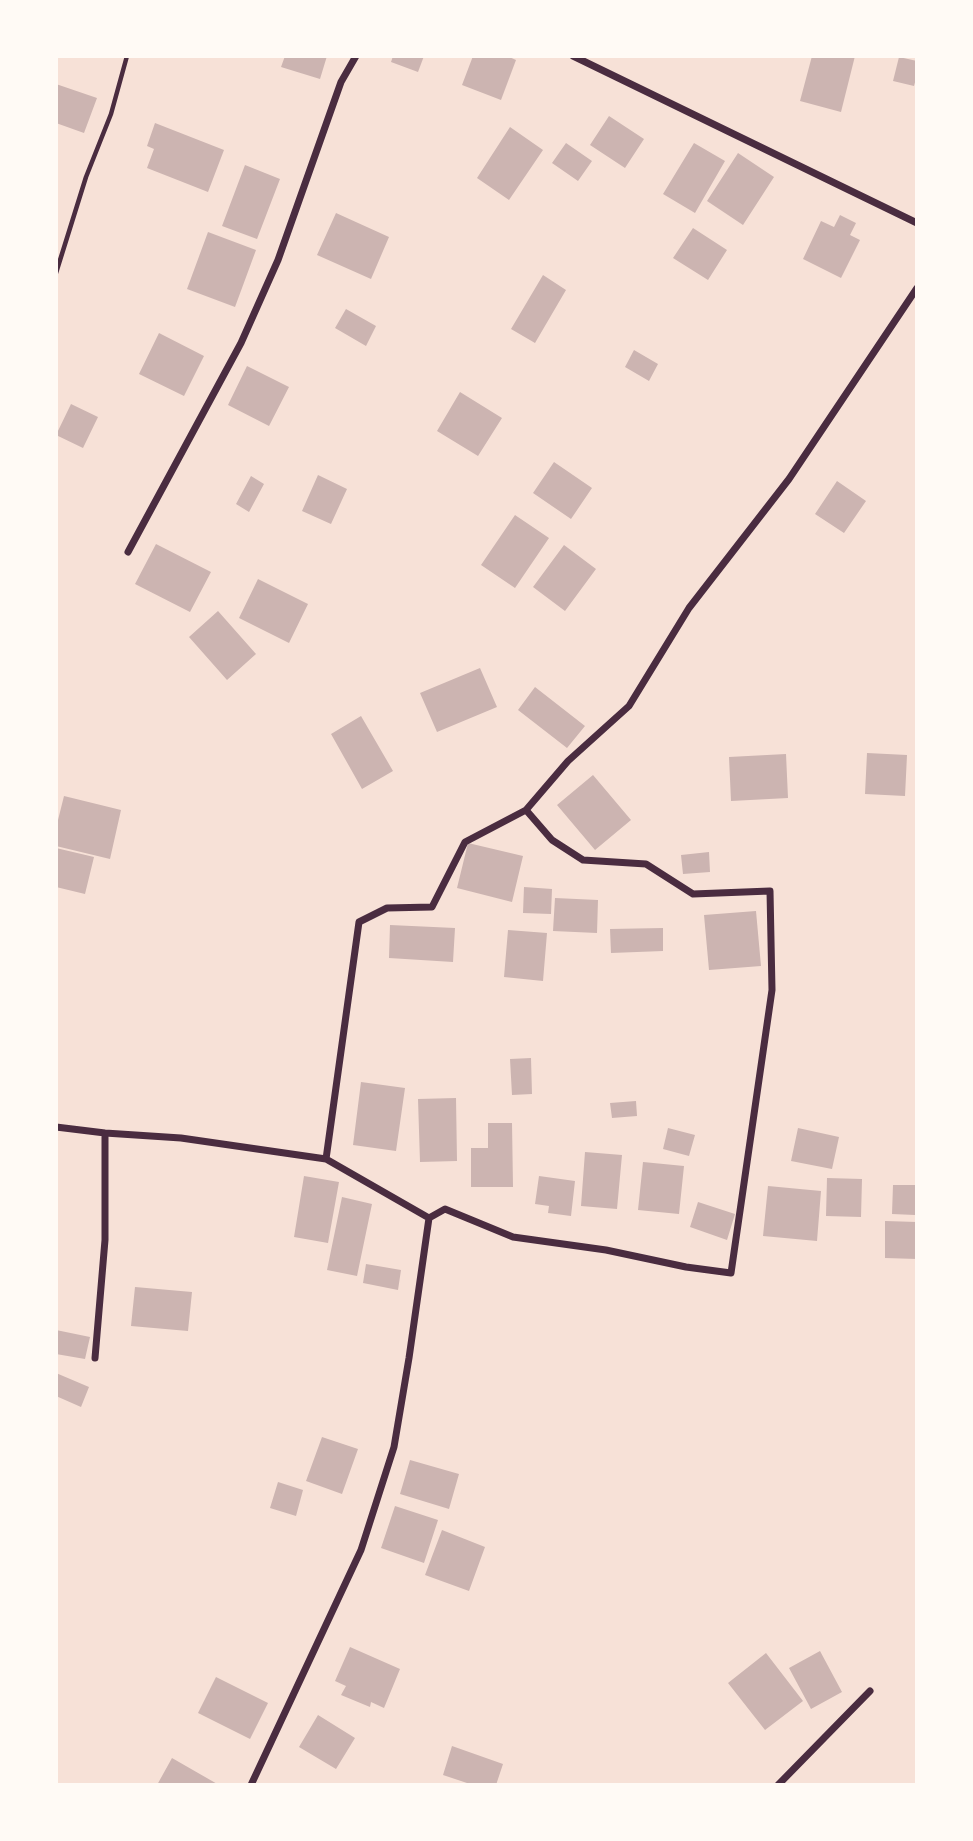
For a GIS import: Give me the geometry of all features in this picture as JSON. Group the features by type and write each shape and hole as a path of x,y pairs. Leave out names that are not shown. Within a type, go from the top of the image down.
{"street":[{"path":"128,552 241,342 278,260 341,82 356,56"},
{"path":"573,56 917,223"},
{"path":"326,1159 359,922 387,908 432,907 465,842 526,810 568,761 629,706 689,608 789,479 917,288"},
{"path":"429,1218 445,1209 513,1237 606,1250 686,1267 731,1273 772,990 771,891 693,894 646,864 583,860 552,840 526,810"},
{"path":"56,1127 181,1138 326,1159 429,1218"},
{"path":"95,1358 105,1240 105,1133"},
{"path":"251,1785 361,1550 386,1473 396,1434 429,1218"},
{"path":"778,1785 870,1691"}],"path":[{"path":"56,273 86,177 111,114 127,56"}],"building":[{"path":"285,56 327,56 320,79 281,67"},
{"path":"393,56 424,56 418,72 391,62"},
{"path":"473,56 507,56 516,60 501,100 462,85"},
{"path":"812,56 855,56 841,112 800,101"},
{"path":"899,57 917,61 914,86 893,81"},
{"path":"56,84 97,98 84,133 56,123"},
{"path":"609,116 644,139 625,168 590,145"},
{"path":"155,123 224,150 208,192 147,168 154,149 147,146"},
{"path":"510,127 543,150 509,200 477,178"},
{"path":"566,143 592,161 578,181 552,163"},
{"path":"694,143 725,161 695,213 663,194"},
{"path":"738,153 774,177 743,225 707,201"},
{"path":"245,165 280,179 257,239 222,226"},
{"path":"336,213 389,237 371,279 317,255"},
{"path":"840,215 856,223 850,235 860,240 841,278 803,259 821,221 834,227"},
{"path":"693,228 727,250 708,280 673,258"},
{"path":"208,232 256,250 235,307 187,289"},
{"path":"543,275 566,290 535,343 511,329"},
{"path":"346,309 376,326 366,346 335,328"},
{"path":"159,333 204,356 184,396 139,374"},
{"path":"634,350 658,364 649,381 625,367"},
{"path":"247,366 289,387 269,426 228,405"},
{"path":"460,392 502,418 478,456 437,431"},
{"path":"71,404 98,417 83,448 56,435"},
{"path":"554,462 592,488 571,519 533,493"},
{"path":"318,475 347,489 331,524 302,511"},
{"path":"251,476 264,484 249,512 236,504"},
{"path":"837,481 866,501 844,533 815,514"},
{"path":"515,515 549,538 515,588 481,565"},
{"path":"156,544 211,572 190,612 135,584"},
{"path":"564,545 596,569 565,611 533,587"},
{"path":"258,579 308,604 289,643 239,618"},
{"path":"218,611 256,654 227,680 189,637"},
{"path":"480,668 497,707 437,732 420,693"},
{"path":"535,687 585,726 567,748 518,710"},
{"path":"361,716 393,771 362,789 331,734"},
{"path":"867,753 907,755 905,796 865,794"},
{"path":"786,754 788,798 731,801 729,757"},
{"path":"593,775 631,820 595,850 557,805"},
{"path":"64,796 121,810 110,859 56,846 56,828"},
{"path":"468,843 523,856 512,902 457,888"},
{"path":"56,848 94,857 85,894 56,887"},
{"path":"709,852 710,872 683,874 681,855"},
{"path":"524,887 552,889 551,914 523,913"},
{"path":"555,898 598,900 597,933 553,931"},
{"path":"756,911 761,966 709,970 704,915"},
{"path":"390,925 455,928 453,962 389,958"},
{"path":"663,928 663,951 611,953 610,929"},
{"path":"508,930 547,933 543,981 504,977"},
{"path":"531,1058 532,1094 512,1095 510,1059"},
{"path":"361,1082 405,1088 396,1151 353,1145"},
{"path":"456,1098 457,1161 420,1162 418,1099"},
{"path":"636,1101 637,1116 612,1118 610,1103"},
{"path":"488,1123 512,1123 513,1187 471,1187 471,1148 488,1148"},
{"path":"668,1128 695,1135 689,1156 663,1149"},
{"path":"798,1128 839,1137 832,1169 791,1161"},
{"path":"585,1152 622,1155 617,1209 581,1206"},
{"path":"643,1162 684,1166 679,1214 638,1210"},
{"path":"304,1176 339,1182 328,1243 294,1237"},
{"path":"539,1176 575,1181 571,1216 548,1213 549,1206 535,1204"},
{"path":"827,1178 862,1179 861,1217 826,1216"},
{"path":"893,1185 916,1185 915,1215 892,1214"},
{"path":"768,1186 821,1191 817,1241 763,1236"},
{"path":"342,1197 372,1204 357,1276 327,1270"},
{"path":"698,1202 735,1214 727,1240 690,1227"},
{"path":"885,1221 917,1222 917,1259 885,1258"},
{"path":"366,1264 401,1270 398,1290 363,1283"},
{"path":"135,1287 192,1292 188,1331 131,1326"},
{"path":"56,1330 90,1337 85,1359 56,1354"},
{"path":"56,1373 89,1387 81,1407 56,1396"},
{"path":"322,1437 358,1449 342,1494 306,1481"},
{"path":"410,1460 459,1474 449,1509 400,1494"},
{"path":"278,1482 303,1490 296,1516 270,1508"},
{"path":"395,1506 438,1520 424,1563 381,1548"},
{"path":"442,1530 485,1547 469,1591 425,1575"},
{"path":"350,1647 400,1669 384,1708 371,1702 370,1707 341,1695 346,1686 335,1681"},
{"path":"820,1651 842,1692 811,1709 789,1668"},
{"path":"766,1653 803,1701 765,1730 728,1683"},
{"path":"216,1677 268,1703 250,1739 198,1713"},
{"path":"318,1715 355,1738 336,1769 299,1747"},
{"path":"452,1746 503,1764 496,1785 473,1785 443,1775"},
{"path":"172,1758 219,1785 157,1785"}]}
